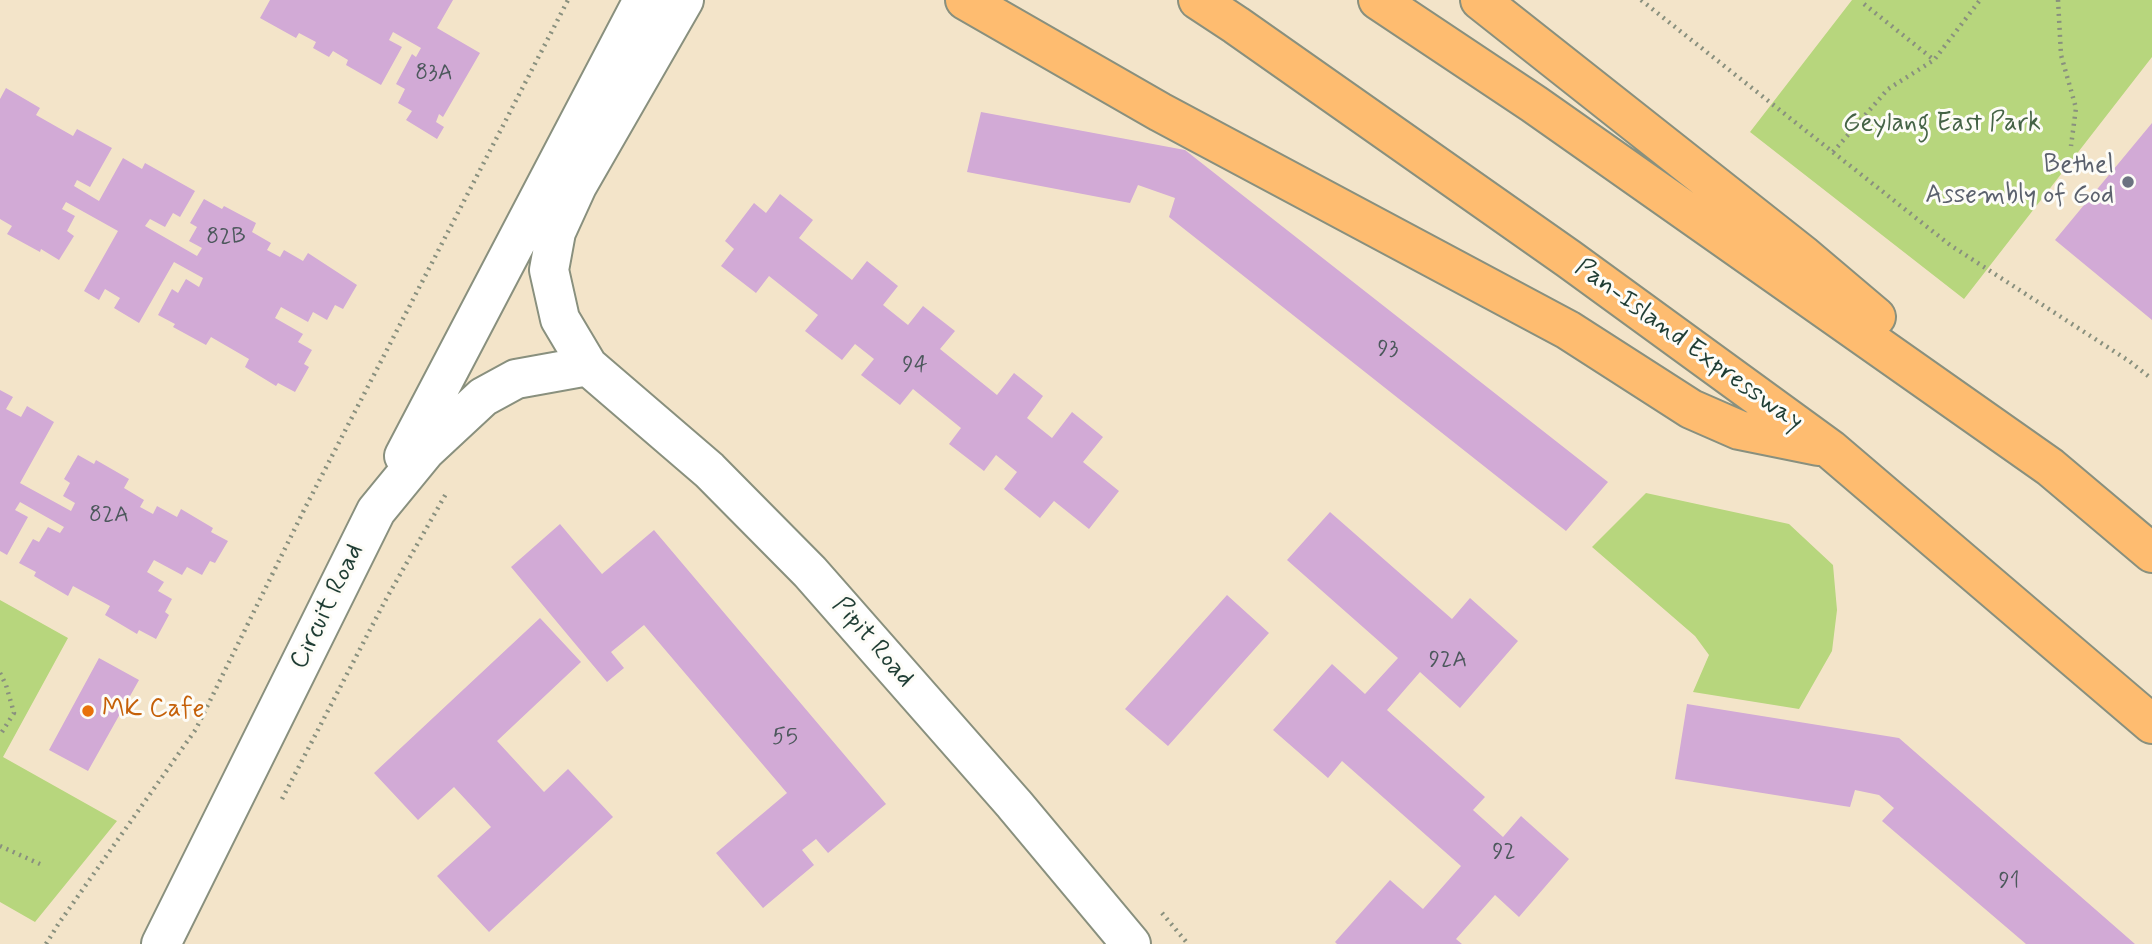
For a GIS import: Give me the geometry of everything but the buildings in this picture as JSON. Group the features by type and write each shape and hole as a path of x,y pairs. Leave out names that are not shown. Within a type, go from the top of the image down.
{"highway":[{"path":"965,0 1160,112 1568,330 1691,409 1739,430 1830,449"},
{"name":"Pan-Island Expressway","path":"1198,0 1558,251 1830,449 2152,724"},
{"path":"1378,0 1545,112 2050,467"},
{"path":"1480,0 1804,256 2152,553"}],"street":[{"path":"376,511 643,0"},
{"name":"Pipit Road","path":"684,0 577,186 556,232 549,270 561,319 588,366 709,470 810,572 1014,804 1131,944"},
{"name":"Circuit Road","path":"161,944 376,511 426,450 483,397 516,379 588,366"}],"path":[{"path":"46,944 196,729 304,510 568,0"},
{"path":"1641,0 1950,245 2129,361 2152,379"},
{"path":"1833,152 1888,89 1934,60 1980,0"},
{"path":"2058,0 2061,55 2076,108 2071,146"},
{"path":"1864,4 1934,60"},
{"path":"279,804 386,601 450,487"},
{"path":"0,673 14,713 0,735"},
{"path":"0,846 40,864"}],"green space":[{"name":"Geylang East Park","path":"1852,0 2152,0 2152,57 1964,299 1750,132"},
{"path":"1646,493 1789,524 1833,565 1837,610 1832,651 1799,709 1693,692 1709,655 1695,636 1592,547"},
{"path":"0,600 68,638 3,757 117,821 35,922 0,902"}],"place":[{"name":"Bethel Assembly of God","path":"2128,182"},
{"name":"MK Cafe","path":"88,711"}]}
